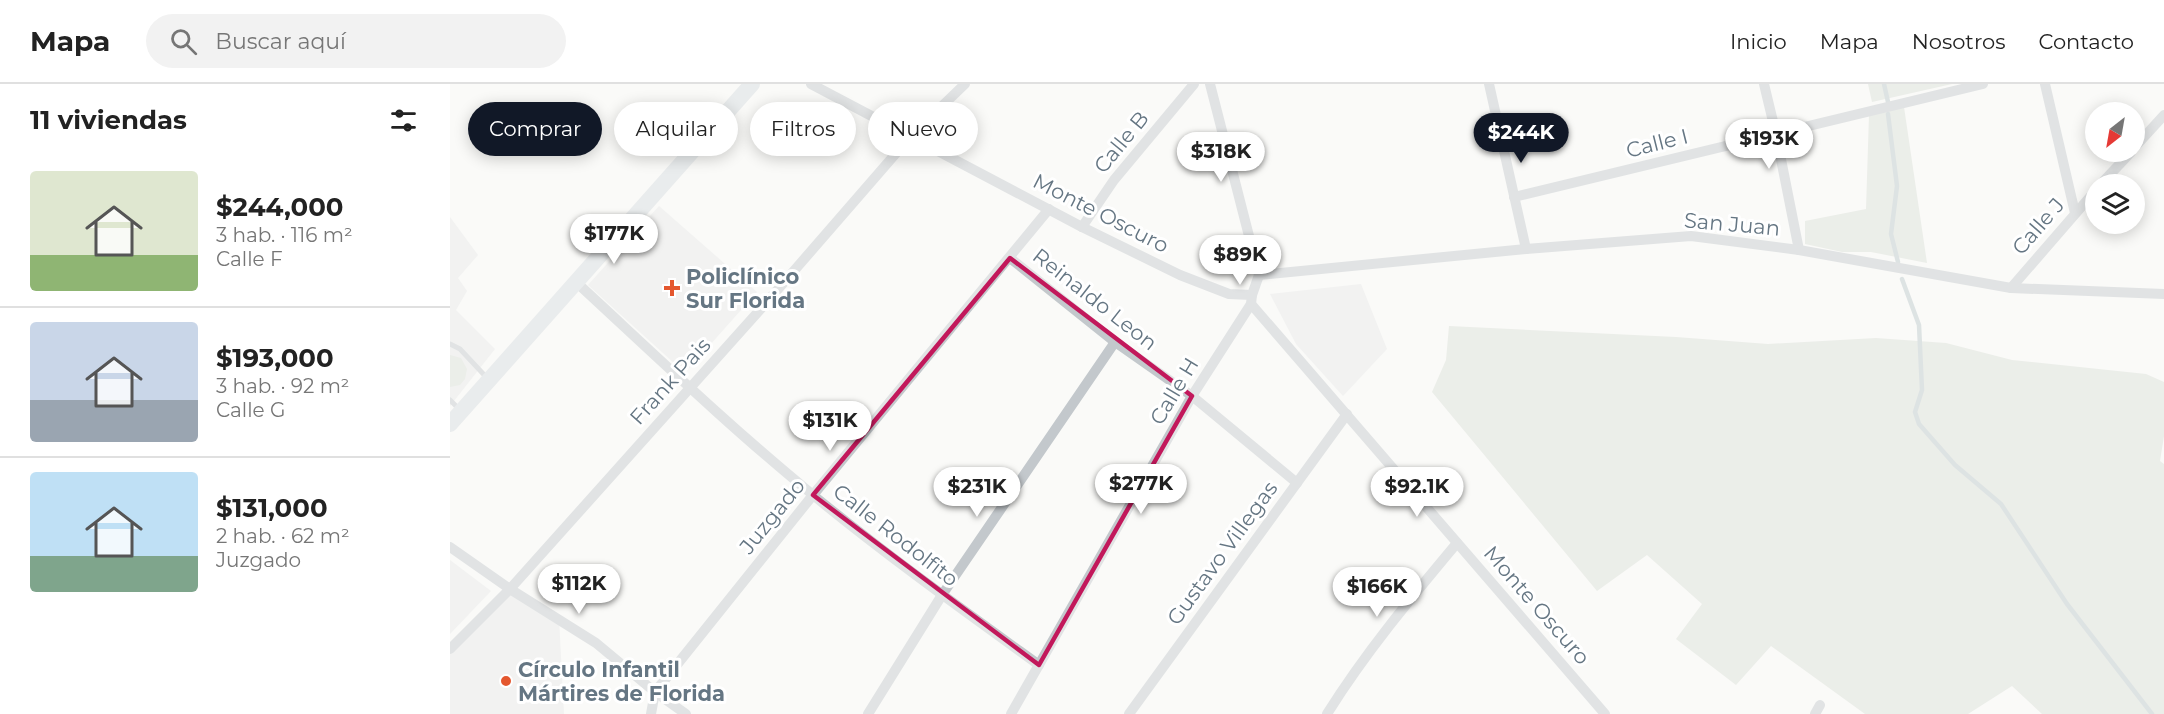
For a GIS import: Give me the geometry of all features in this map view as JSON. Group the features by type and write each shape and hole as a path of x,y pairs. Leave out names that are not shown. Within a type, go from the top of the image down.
{"street":[{"path":"454,412 489,380 752,84"},
{"name":"Monte Oscuro","path":"811,84 868,114"},
{"name":"Frank Pais","path":"946,102 965,84"},
{"name":"Calle B","path":"1082,227 1114,180 1194,84"},
{"path":"1210,84 1259,275"},
{"path":"1489,84 1526,249"},
{"path":"1764,84 1799,250"},
{"name":"Calle I","path":"1514,197 1983,84"},
{"path":"2045,84 2075,213"},
{"path":"2145,136 2164,115"},
{"name":"Frank Pais","path":"450,649 510,589 893,156"},
{"name":"Monte Oscuro","path":"949,156 1082,227 1209,288 1251,299 1600,712"},
{"path":"2110,174 2122,162"},
{"name":"Calle J","path":"2011,288 2085,202"},
{"name":"Juzgado","path":"651,714 655,692 813,495 1049,209"},
{"name":"San Juan","path":"1259,275 1526,249 1691,236 1799,250 2011,288 2164,294"},
{"name":"Reinaldo Leon","path":"1010,258 1115,342 1192,396 1297,483"},
{"name":"Calle H","path":"1011,714 1192,396 1251,299 1259,275"},
{"name":"Calle Rodolfito","path":"576,282 690,388 813,495 942,595 1039,665"},
{"path":"868,714 942,595 1115,342"},
{"name":"Gustavo Villegas","path":"1129,714 1347,414"},
{"path":"1327,714 1400,611 1457,543"},
{"path":"450,547 510,589 596,643 655,692 686,714"}],"lane":[{"path":"450,344 460,350 489,380"}],"highlighted area":[{"path":"1010,258 1192,396 1039,665 813,495"}],"shaded area":[{"path":"1868,84 1952,84 1872,102"},
{"path":"1904,107 1927,263 1871,252 1842,252 1805,244 1805,221 1866,209 1869,115"},
{"name":"Policlínico Sur Florida","path":"659,206 757,292 685,373 588,285"},
{"path":"450,217 478,255 458,278 467,291 456,310 495,349 450,406"},
{"path":"1361,284 1387,349 1343,396 1296,344 1270,294"},
{"path":"1449,326 1676,337 1768,344 1876,338 1946,343 2012,360 2146,374 2164,382 2164,436 2160,461 2164,464 2164,714 2042,714 2012,686 1968,714 1865,714 1771,646 1736,685 1676,639 1702,604 1647,555 1597,591 1432,392 1446,360"},
{"path":"450,355 461,358 467,369 465,379 460,385 450,387"},
{"path":"450,560 491,591 450,634"},
{"name":"Círculo Infantil Mártires de Florida","path":"510,589 559,618 564,714 450,714 450,648"}],"waterway":[{"path":"1884,84 1888,102"},
{"path":"1888,114 1897,186 1891,234 1898,262"},
{"path":"1902,279 1919,325 1922,390 1915,412 1919,424 1955,465 2001,504 2067,604 2152,714"}],"place":[{"name":"Policlínico Sur Florida","path":"672,288"},
{"name":"Círculo Infantil Mártires de Florida","path":"506,681"}]}
